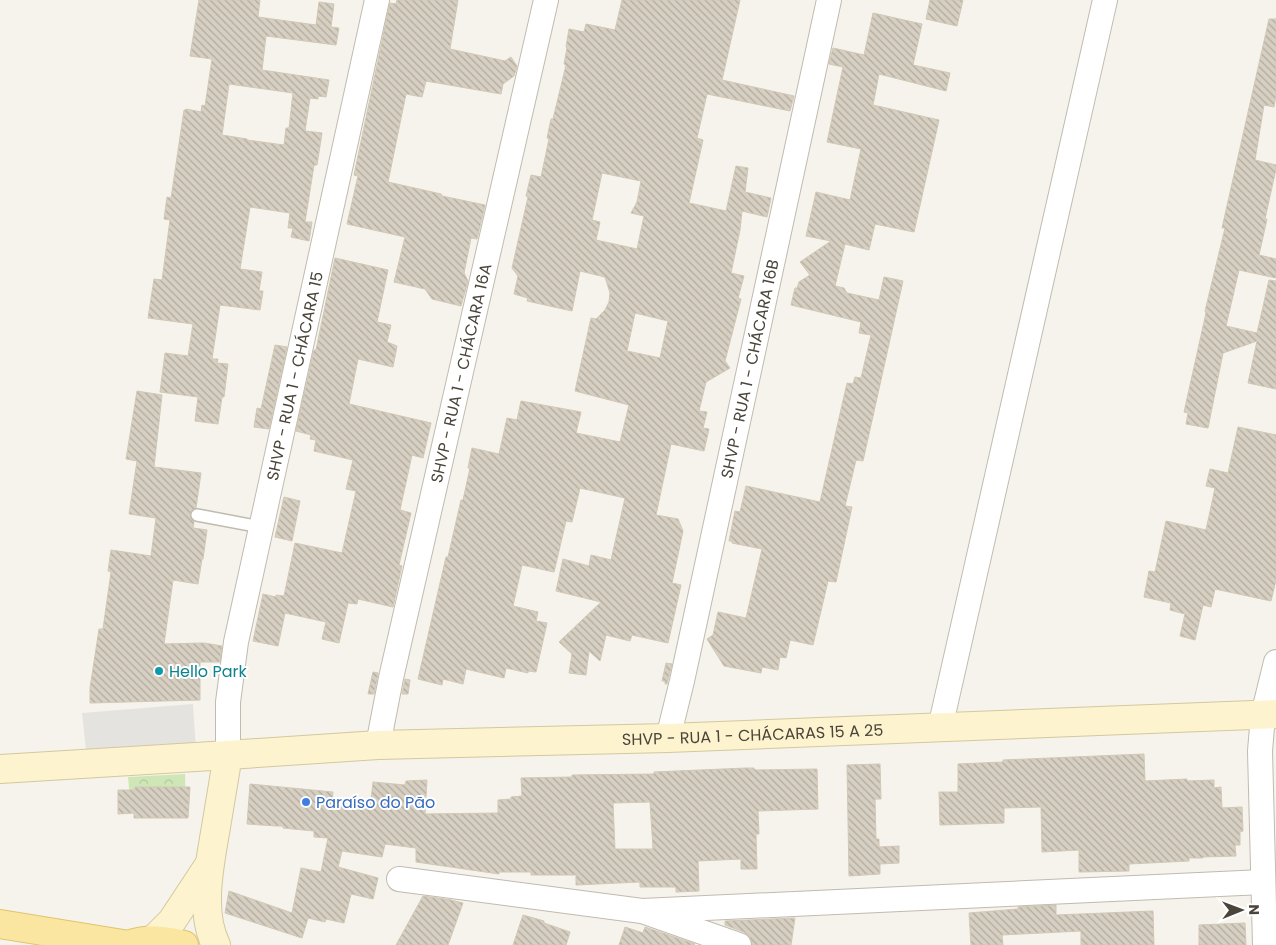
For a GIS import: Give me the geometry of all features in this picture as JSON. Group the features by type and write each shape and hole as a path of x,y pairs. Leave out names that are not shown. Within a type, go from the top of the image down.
{"main road":[{"path":"0,924 137,943 171,942 184,945"}],"street":[{"name":"SHVP - RUA 1 - CHÁCARA 15","path":"228,755 228,702 236,642 377,0"},
{"name":"SHVP - RUA 1 - CHÁCARA 16A","path":"378,745 393,669 546,0"},
{"name":"SHVP - RUA 1 - CHÁCARA 16B","path":"668,738 829,0"},
{"path":"940,728 1104,0"},
{"path":"1265,945 1260,751 1269,715 1276,662"},
{"name":"SHVP - RUA 1 - CHÁCARAS 15 A 25","path":"0,769 378,745 668,738 1269,715"},
{"path":"216,945 208,921 207,901 210,864 228,755"},
{"path":"137,943 172,921 210,864"},
{"path":"399,878 642,911 1263,882"},
{"path":"642,911 739,945"}],"lane":[{"path":"197,515 262,527"}],"green space":[{"path":"185,774 186,807 131,810 128,777"}],"shaded area":[{"path":"193,704 196,751 87,759 82,713"}],"building":[{"path":"199,0 260,0 258,17 316,25 319,2 334,4 331,27 339,28 336,45 266,36 262,70 329,80 326,97 310,98 305,131 322,133 317,165 314,165 305,222 312,222 309,241 291,237 293,228 288,228 290,213 250,207 240,269 262,272 259,291 263,291 260,310 220,305 212,359 218,359 217,363 228,364 218,424 195,421 198,397 160,392 165,353 188,356 193,324 148,318 154,279 162,280 170,220 164,219 167,197 171,198 184,110 201,112 202,105 205,106 212,59 190,56","holes":["229,84 293,93 289,128 286,128 284,145 222,135"]},
{"path":"397,0 458,0 450,49 505,61 511,57 517,66 514,76 503,84 501,94 426,81 422,97 406,94 388,182 485,205 477,239 471,238 464,273 468,281 461,306 432,299 425,289 394,282 405,237 347,224 358,176 354,175 390,3 396,4"},
{"path":"622,0 740,0 722,80 794,96 790,111 707,94 697,138 703,140 689,203 726,211 736,166 748,168 745,192 771,198 767,217 742,211 731,273 744,276 738,298 741,299 725,361 730,368 706,382 699,411 707,412 703,428 709,429 704,451 671,444 656,515 678,519 683,531 672,583 681,585 668,643 632,635 630,641 606,635 600,661 589,651 586,675 569,673 572,654 559,642 601,602 556,591 563,559 589,566 591,555 611,560 625,498 580,488 572,522 566,521 554,572 522,565 513,606 538,612 536,621 547,623 536,672 528,671 528,673 506,668 504,678 466,669 463,684 443,679 442,685 418,679 446,557 448,557 461,500 463,500 472,448 499,454 507,418 517,420 521,401 581,412 576,433 620,442 629,405 575,391 591,318 596,319 605,310 609,302 610,293 605,277 580,271 572,311 527,301 528,298 514,294 518,276 512,268 531,175 541,177 551,119 553,119 566,65 564,64 569,29 584,32 586,24 615,30","holes":["602,173 641,181 637,202 631,213 644,216 637,249 596,240 600,222 592,220","635,313 668,321 660,358 627,351"]},
{"path":"930,0 963,0 957,26 926,19"},
{"path":"873,13 922,24 913,65 950,73 946,91 879,74 873,105 939,120 914,232 875,224 869,250 845,244 835,286 844,288 847,293 879,300 884,277 903,281 863,461 856,460 845,506 852,507 836,582 828,581 813,645 790,640 786,658 780,657 778,670 762,667 761,673 724,666 707,639 713,635 718,612 746,618 762,549 729,541 735,511 740,512 746,486 820,502 847,383 853,384 855,377 861,378 871,335 859,333 861,322 791,305 795,288 797,288 799,282 810,275 800,262 831,241 806,236 816,192 850,200 861,149 827,142 843,67 829,64 833,48 864,55"},
{"path":"1269,19 1276,19 1276,96 1274,107 1264,105 1255,160 1276,165 1259,255 1276,259 1276,278 1239,270 1226,326 1257,333 1269,280 1276,281 1276,389 1248,383 1257,341 1223,353 1208,428 1186,424 1188,413 1184,412 1225,228 1222,228"},
{"path":"335,258 388,270 377,322 391,325 387,342 397,346 393,367 358,359 349,404 431,423 423,458 412,455 400,510 411,513 399,565 402,566 393,607 358,599 357,604 348,603 339,643 322,639 326,622 285,613 278,646 253,641 263,594 276,597 276,595 284,596 295,543 342,553 356,491 346,489 353,460 314,451 316,440 310,439 311,435 296,431 314,350 316,350"},
{"path":"275,345 287,347 269,429 254,427 257,408 261,409"},
{"path":"137,391 162,395 154,467 201,473 196,508 191,511 190,517 194,522 193,528 207,530 198,584 173,580 164,644 204,643 222,646 220,662 200,662 200,700 90,703 90,688 99,629 103,629 111,572 108,571 111,550 151,556 156,518 129,514 137,461 126,459"},
{"path":"1238,427 1276,435 1276,580 1271,601 1215,589 1211,607 1203,605 1195,640 1180,636 1185,614 1170,610 1171,603 1144,597 1149,571 1155,572 1166,521 1206,530 1215,488 1206,486 1210,469 1228,473"},
{"path":"284,497 300,501 292,541 275,537"},
{"path":"666,663 672,664 667,684 665,684 665,681 662,681"},
{"path":"373,672 378,673 374,694 368,694"},
{"path":"405,679 410,680 408,694 402,694"},
{"path":"1144,754 1145,781 1214,780 1214,788 1221,787 1222,808 1242,807 1243,831 1240,832 1240,845 1235,845 1236,856 1189,858 1189,861 1129,864 1129,871 1079,872 1079,850 1042,852 1041,807 1004,808 1004,823 940,825 939,792 958,792 958,764 1003,762 1003,760"},
{"path":"880,764 881,799 875,799 876,839 879,839 879,847 899,846 899,863 880,864 880,874 849,876 847,765"},
{"path":"746,768 754,768 756,770 817,769 818,809 758,811 759,834 756,834 757,869 741,869 741,859 698,861 699,891 676,892 676,887 640,887 640,882 576,885 576,875 531,875 531,872 499,872 499,874 416,862 416,848 385,844 382,857 342,851 338,867 378,878 373,899 351,894 344,923 326,919 325,922 308,918 302,938 225,913 229,891 292,913 301,868 321,872 328,838 314,837 314,831 283,828 283,826 247,824 250,784 333,792 332,805 370,809 373,782 405,785 406,781 427,780 425,814 498,813 498,800 522,796 521,778 654,774 654,772","holes":["650,802 653,849 615,849 613,803"]},
{"path":"135,787 190,787 188,818 134,818 134,813 118,814 118,790 135,790"},
{"path":"423,896 463,903 448,945 396,945"},
{"path":"1056,905 1056,915 1153,911 1154,945 1081,945 1081,931 1002,935 1003,945 971,945 969,913"},
{"path":"523,915 544,921 544,923 570,932 566,945 513,945"},
{"path":"795,918 791,945 752,945 749,936 744,932 725,925 725,921"},
{"path":"1245,923 1246,945 1199,945 1199,925"},
{"path":"625,927 643,933 645,927 695,944 619,945"}],"place":[{"name":"Hello Park","path":"159,671"},
{"name":"Paraíso do Pão","path":"306,802"}]}
